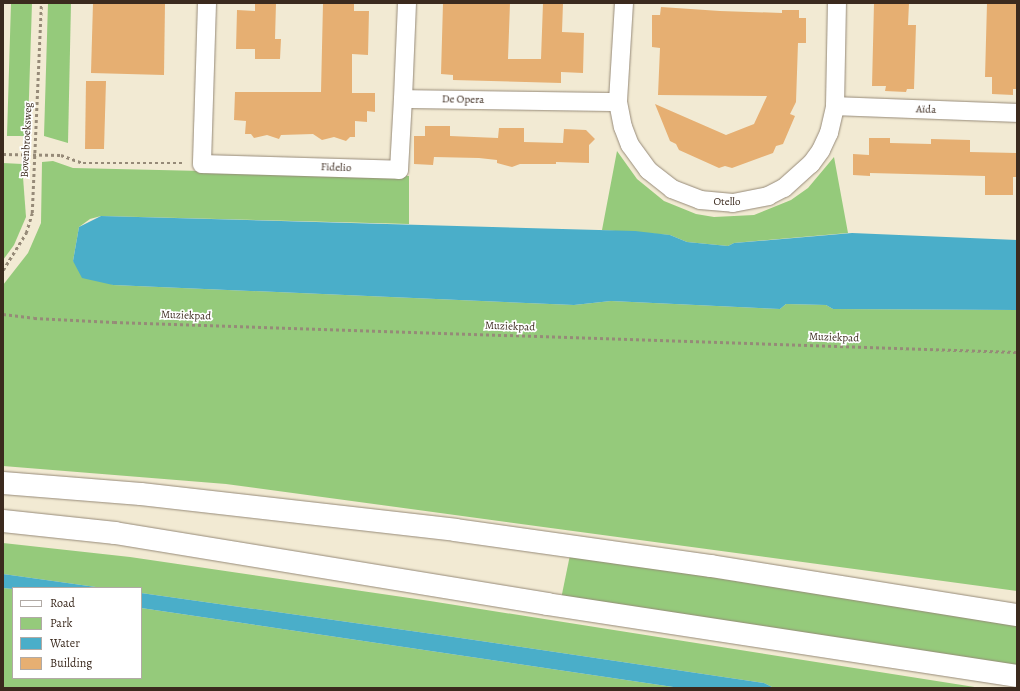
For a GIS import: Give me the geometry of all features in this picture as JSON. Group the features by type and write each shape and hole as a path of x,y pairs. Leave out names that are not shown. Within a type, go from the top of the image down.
{"highway":[{"path":"3,483 141,494 455,530 711,566 1017,615"},
{"path":"3,520 115,533 540,602 1017,676"}],"street":[{"path":"202,164 207,3"},
{"path":"404,99 407,3"},
{"name":"Otello","path":"624,3 618,102 623,127 630,145 648,170 672,188 686,195 721,203 751,201 768,196 798,177 821,150 830,133 835,106 837,3"},
{"name":"Fidelio","path":"202,164 399,170 404,99"},
{"name":"De Opera","path":"404,99 618,102"},
{"name":"Aïda","path":"835,106 1017,113"}],"path":[{"name":"Bovenbroeksweg","path":"3,270 26,233 32,213 41,3"},
{"path":"3,154 61,156 83,163 202,164"},
{"name":"Muziekpad","path":"3,314 34,318 114,322 1017,352"}],"green space":[{"path":"11,3 32,3 28,127 24,136 7,136"},
{"path":"48,3 71,3 68,143 44,136"},
{"path":"617,151 637,179 664,201 696,214 714,217 754,215 791,200 808,188 834,157 848,233 734,243 728,246 687,242 670,235 602,230"},
{"path":"53,161 73,168 409,176 409,224 101,216 90,219 79,227 73,261 113,285 574,305 611,301 780,309 786,304 826,305 833,309 1017,310 1017,591 226,484 3,466 3,285 28,253 41,223 42,162"},
{"path":"3,163 22,164 26,217 14,245 3,260"},
{"path":"3,543 130,557 430,601 981,688 774,688 764,683 142,593 142,587 96,587 3,574"},
{"path":"570,555 1017,625 1017,668 561,599"},
{"path":"3,588 12,589 12,679 142,679 142,608 680,688 3,688"}],"water":[{"path":"101,216 635,231 670,235 687,242 728,246 734,243 852,233 1017,240 1017,310 833,309 826,305 786,304 780,309 611,301 574,305 113,285 82,278 73,261 79,227"},
{"path":"3,574 96,587 12,587 12,589 3,588"},
{"path":"142,593 764,683 774,688 680,688 142,608"}],"building":[{"path":"93,3 165,3 164,75 91,73"},
{"path":"255,3 276,3 275,39 281,39 280,59 255,59 255,49 236,49 237,10 255,11"},
{"path":"323,3 354,3 354,11 369,11 368,55 352,54 352,93 375,93 375,112 367,111 367,122 355,121 355,137 350,137 346,141 334,137 322,140 313,134 281,135 279,139 267,135 254,138 251,134 245,134 246,121 234,120 235,92 321,92"},
{"path":"443,3 510,3 508,59 541,59 543,3 563,3 562,32 584,33 583,73 561,72 561,83 453,80 453,75 441,74"},
{"path":"874,3 909,3 908,25 916,25 914,89 907,89 906,92 885,91 886,86 872,86"},
{"path":"987,3 1017,3 1017,89 1013,89 1013,95 992,94 992,77 985,77"},
{"path":"661,7 782,13 782,10 799,10 799,18 806,18 806,43 798,43 796,102 790,114 795,116 783,144 776,146 773,153 732,168 725,166 719,168 679,150 676,144 670,141 655,104 726,135 754,124 767,96 658,95 660,48 652,47 652,15 660,15"},
{"path":"86,81 106,81 104,149 85,149"},
{"path":"425,126 450,126 450,136 498,138 499,128 524,128 524,142 563,143 564,129 586,130 595,139 589,145 589,163 556,162 556,164 520,164 512,167 497,163 497,160 434,157 433,165 414,164 414,136 425,136"},
{"path":"869,138 890,138 890,143 931,144 931,139 970,140 970,152 1017,153 1017,177 1013,177 1013,195 985,195 985,176 870,173 870,176 853,175 853,154 869,155"}]}
